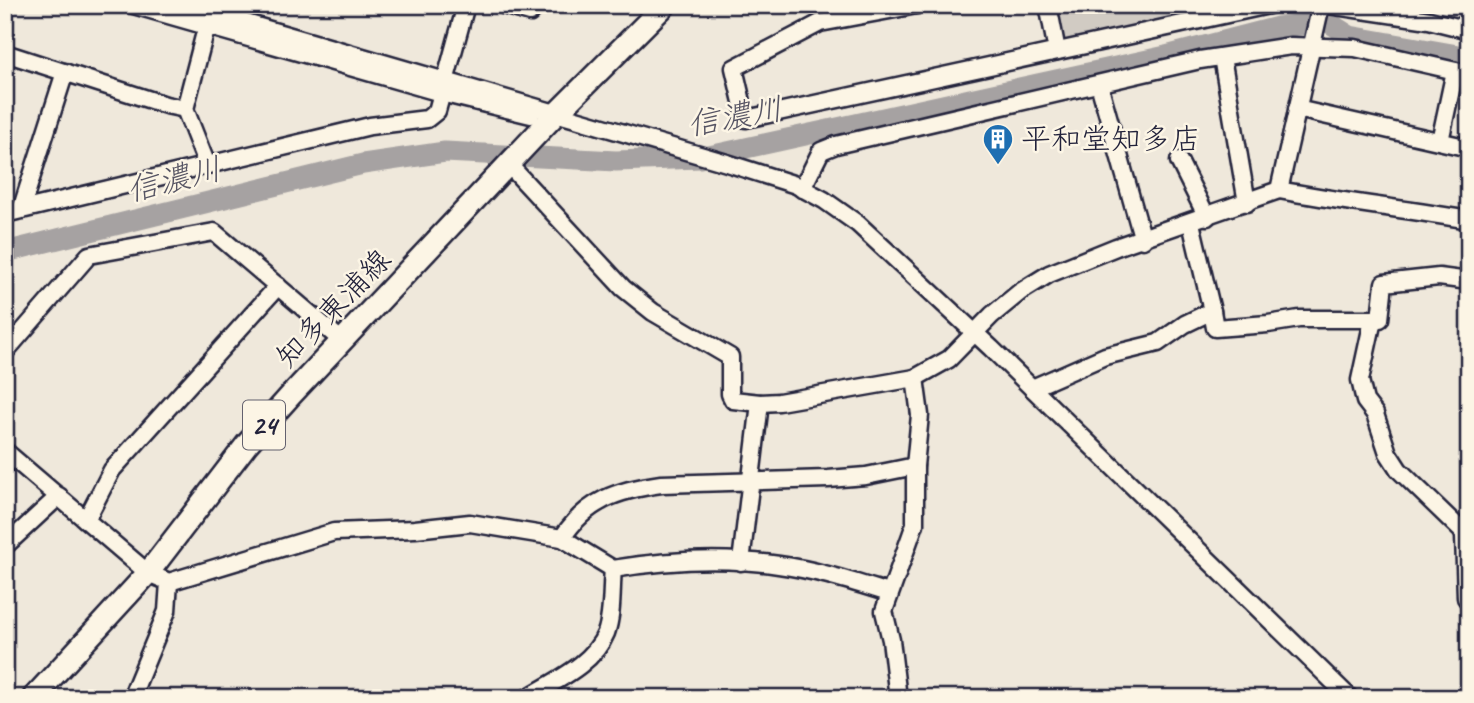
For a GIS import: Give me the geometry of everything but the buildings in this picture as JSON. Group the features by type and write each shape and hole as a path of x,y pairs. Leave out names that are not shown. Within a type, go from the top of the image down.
{"main road":[{"name":"知多東浦線","path":"33,697 148,573 247,444 554,116 665,5"}],"street":[{"path":"133,5 209,15"},
{"path":"184,5 443,86 645,138 727,163 802,189 824,200 858,224 1350,698"},
{"path":"13,212 370,126 427,119 437,111 466,5"},
{"path":"503,5 530,13 537,5"},
{"path":"917,5 820,23 734,68 746,119 1057,51 1200,13 1269,5"},
{"path":"1048,5 1057,51"},
{"path":"1279,190 1313,39 1324,6 1429,20 1469,30"},
{"path":"207,165 186,109 209,15"},
{"path":"802,189 825,148 1099,84 1222,57 1291,46 1313,39 1462,72 1440,141"},
{"path":"5,53 186,109"},
{"path":"1222,57 1247,203"},
{"path":"13,212 65,72"},
{"path":"1099,84 1143,240"},
{"path":"1297,109 1469,148"},
{"path":"1180,161 1207,217"},
{"path":"510,166 623,288 653,312 730,357 730,394 733,400 760,403 915,378 949,359 1020,292 1049,274 1279,190 1469,220"},
{"path":"1191,223 1215,328 1299,320 1380,319 1384,282 1439,277 1469,281"},
{"path":"5,352 89,255 214,232 342,341"},
{"path":"86,520 112,470 278,286"},
{"path":"1031,388 1105,356 1158,343 1185,324 1212,311"},
{"path":"1373,320 1360,380 1364,401 1375,414 1388,453 1399,470 1462,531 1466,598 1469,601"},
{"path":"898,698 891,640 884,611 915,524 915,466 920,415 915,378"},
{"path":"741,562 760,403"},
{"path":"5,451 148,573 170,582 334,532 415,529 470,523 562,538 613,569 656,562 779,565 889,593"},
{"path":"562,538 586,509 627,489 661,484 866,476 915,466"},
{"path":"5,546 59,496"},
{"path":"527,698 579,666 601,643 609,621 613,569"},
{"path":"131,698 167,611 170,582"}],"shaded area":[{"path":"1055,5 1194,5 1195,13 1063,42"}],"waterway":[{"name":"信濃川","path":"5,252 363,164 445,152 616,161 700,158 1166,56 1278,27 1328,22 1350,36 1469,57"}],"place":[{"name":"平和堂知多店","path":"998,166"}]}
